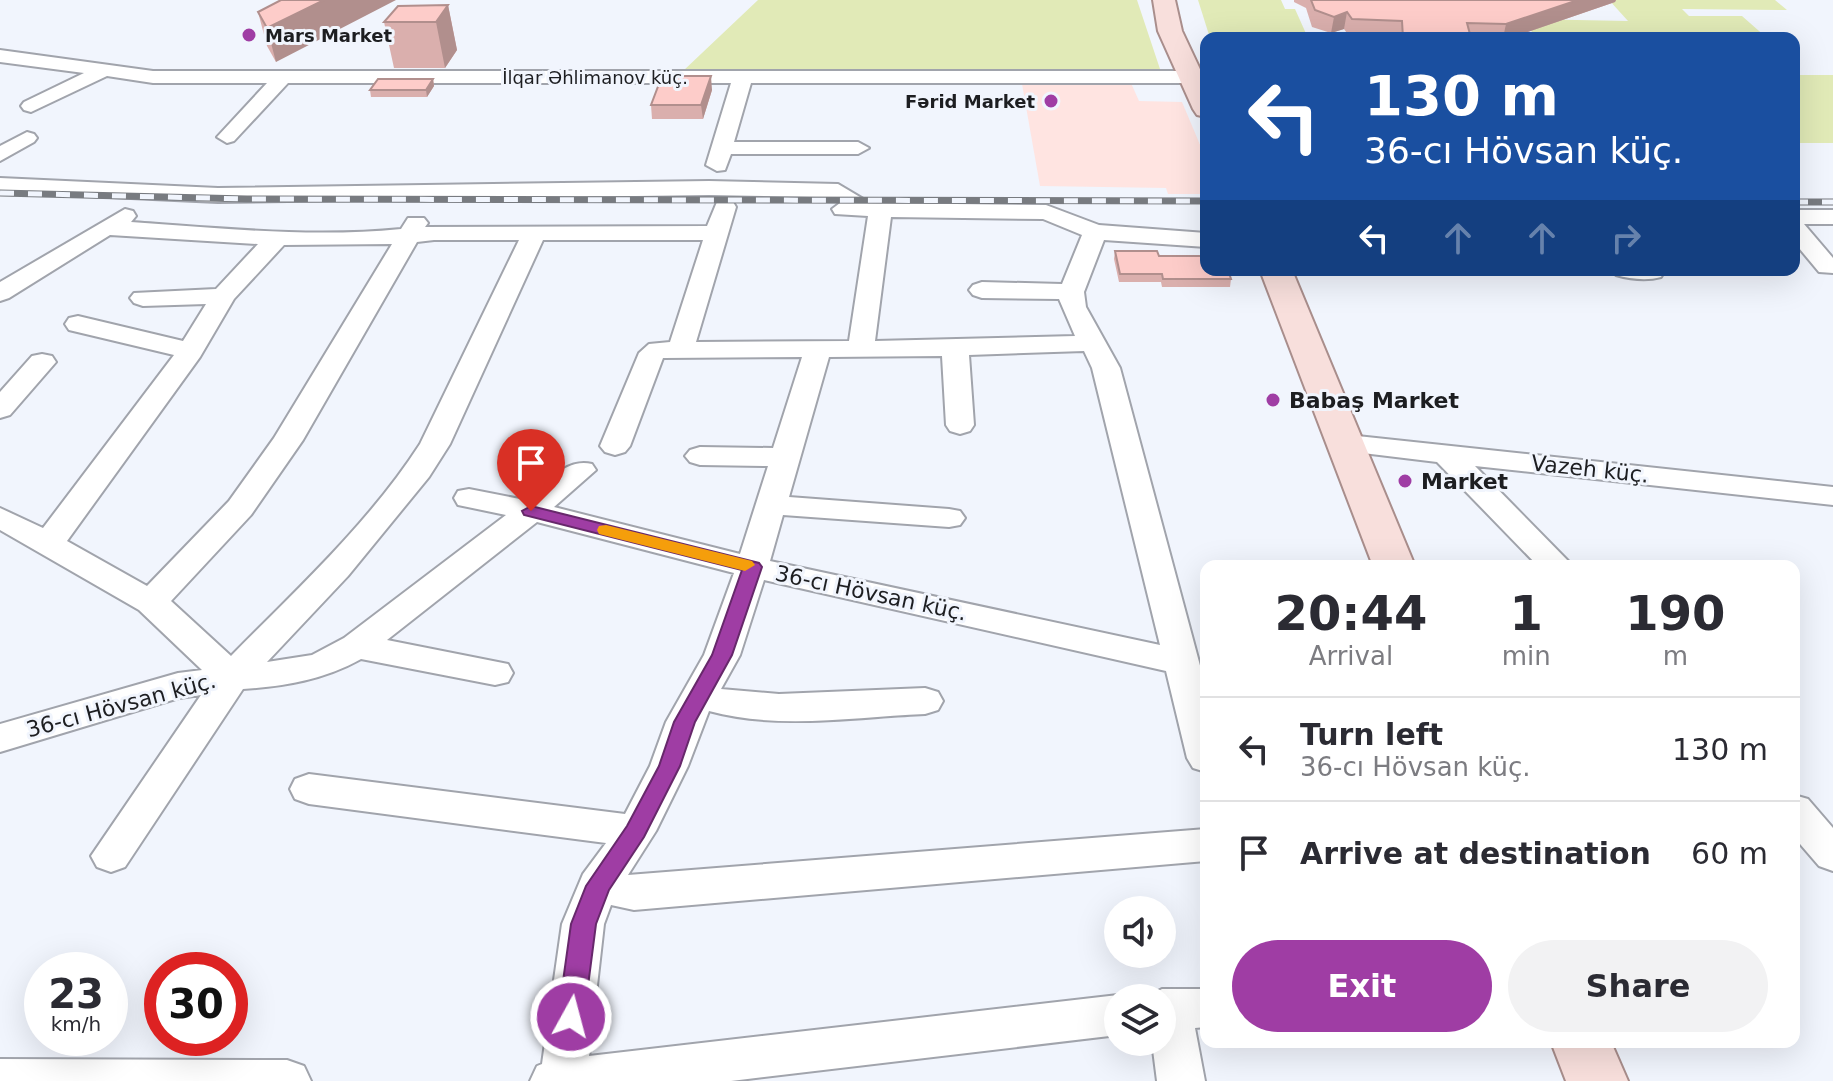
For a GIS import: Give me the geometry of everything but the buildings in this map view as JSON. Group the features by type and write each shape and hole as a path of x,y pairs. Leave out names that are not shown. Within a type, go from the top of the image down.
{"main road":[{"path":"1164,0 1170,31 1200,96"},
{"path":"1278,276 1392,560"},
{"path":"1583,1048 1597,1081"}],"street":[{"name":"İlqar Əhlimanov küç.","path":"2,57 153,77 1191,77"},
{"path":"31,106 103,71"},
{"path":"618,97 627,76"},
{"path":"681,348 715,233 719,156 743,76"},
{"path":"227,137 282,78"},
{"path":"0,155 27,138"},
{"path":"719,156 858,148"},
{"path":"719,156 841,165"},
{"path":"502,193 515,169"},
{"path":"388,194 404,171"},
{"path":"4,197 502,193 717,198 873,209 1046,212 1095,232 1200,240"},
{"path":"0,293 107,228 137,206 137,203 4,197"},
{"path":"612,204 717,198"},
{"path":"151,602 240,508 288,440 406,237 429,204"},
{"path":"342,205 478,205"},
{"path":"861,348 873,209"},
{"path":"1800,217 1833,217"},
{"path":"107,228 278,237 406,237 434,233 715,233"},
{"path":"1095,232 1071,292 1073,307 1106,368 1200,735"},
{"path":"111,856 232,677 336,569 414,477 435,444 534,234"},
{"path":"1800,234 1828,267"},
{"path":"47,544 191,351 223,296 278,237"},
{"path":"982,290 1071,292"},
{"path":"143,298 223,296"},
{"path":"78,324 191,351"},
{"path":"615,446 652,353 658,350 955,348 1094,343"},
{"path":"563,1080 583,924 598,886 636,831 669,766 685,722 722,655 818,348"},
{"path":"955,348 960,425"},
{"path":"0,409 42,362"},
{"name":"Vazeh küç.","path":"1348,444 1833,496"},
{"path":"1445,454 1551,560"},
{"path":"700,456 785,457"},
{"path":"469,498 531,511 581,470"},
{"path":"771,505 949,518"},
{"name":"36-cı Hövsan küç.","path":"0,738 133,698 232,677 290,673 313,667 356,646 531,511 752,567 1181,662"},
{"path":"0,517 151,602 232,677"},
{"path":"356,646 495,673"},
{"path":"699,696 720,704 750,707 925,701"},
{"path":"309,789 636,831"},
{"path":"1800,817 1833,855"},
{"path":"598,886 634,893 1200,846"},
{"path":"1179,1009 1181,1081"},
{"path":"554,1081 1104,1017"},
{"path":"13,1080 287,1081"}],"shaded area":[{"path":"1131,83 1139,101 1182,102 1200,145 1200,194 1168,194 1166,188 1040,186 1022,84"}],"green space":[{"path":"758,0 1137,0 1160,69 683,71"},
{"path":"1198,0 1281,0 1285,9 1295,9 1305,32 1208,32"},
{"path":"1609,0 1775,0 1787,10 1682,9 1689,16 1742,16 1760,32 1532,32 1522,19 1628,21"},
{"path":"1800,75 1833,75 1833,143 1800,143"}],"railway":[{"path":"0,193 247,199 1200,201"},
{"path":"1800,202 1833,202"}],"slow traffic":[{"path":"606,530 745,565"}],"place":[{"name":"Mars Market","path":"249,35"},
{"name":"Fərid Market","path":"1051,101"},
{"name":"Babaş Market","path":"1273,400"},
{"name":"Market","path":"1405,481"}],"route":[{"path":"531,511 752,567 722,655 685,722 669,766 636,831 598,886 583,924 571,1017"}]}
